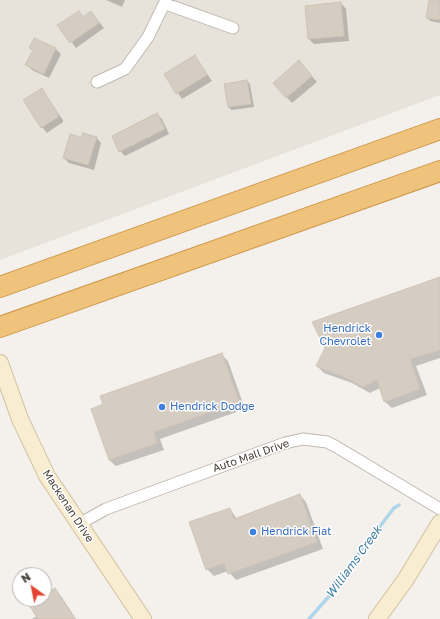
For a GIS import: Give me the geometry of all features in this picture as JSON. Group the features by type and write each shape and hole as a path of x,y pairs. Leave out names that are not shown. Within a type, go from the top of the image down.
{"highway":[{"path":"0,287 440,129"},
{"path":"0,327 440,171"}],"street":[{"path":"98,82 125,69 148,37 166,2 233,28"},
{"name":"Mackenan Drive","path":"0,363 20,419 47,476 143,619"},
{"name":"Auto Mall Drive","path":"79,524 106,509 285,443 303,439 326,442 335,446 440,509"},
{"path":"377,619 406,579 440,523"}],"shaded area":[{"path":"0,0 440,0 440,95 0,260"}],"building":[{"path":"429,0 440,0 440,20 426,18"},
{"path":"341,2 344,36 308,39 305,6"},
{"path":"79,11 83,17 91,11 99,23 70,43 57,25"},
{"path":"34,38 56,48 44,74 25,65 33,50 29,48"},
{"path":"195,55 207,75 176,94 164,74"},
{"path":"299,60 312,76 286,98 273,83"},
{"path":"247,80 251,104 228,107 224,84"},
{"path":"42,88 58,114 58,117 41,128 23,100"},
{"path":"157,113 165,129 119,152 112,136"},
{"path":"83,133 97,137 88,165 63,158 70,134 81,137"},
{"name":"Hendrick Chevrolet","path":"440,277 440,350 410,359 420,389 384,402 377,380 363,387 344,377 316,366 325,348 312,322"},
{"name":"Hendrick Dodge","path":"222,353 239,402 154,432 157,443 109,460 91,409 103,404 100,396"},
{"name":"Hendrick Fiat","path":"300,494 317,542 228,574 224,563 206,570 189,522 230,508 234,519"},
{"path":"55,588 75,619 38,619 30,607 52,607 52,590"}],"waterway":[{"name":"Williams Creek","path":"309,619 331,594 357,556 394,508 399,505"}],"place":[{"name":"Hendrick Chevrolet","path":"379,335"},
{"name":"Hendrick Dodge","path":"162,407"},
{"name":"Hendrick Fiat","path":"253,532"}]}
